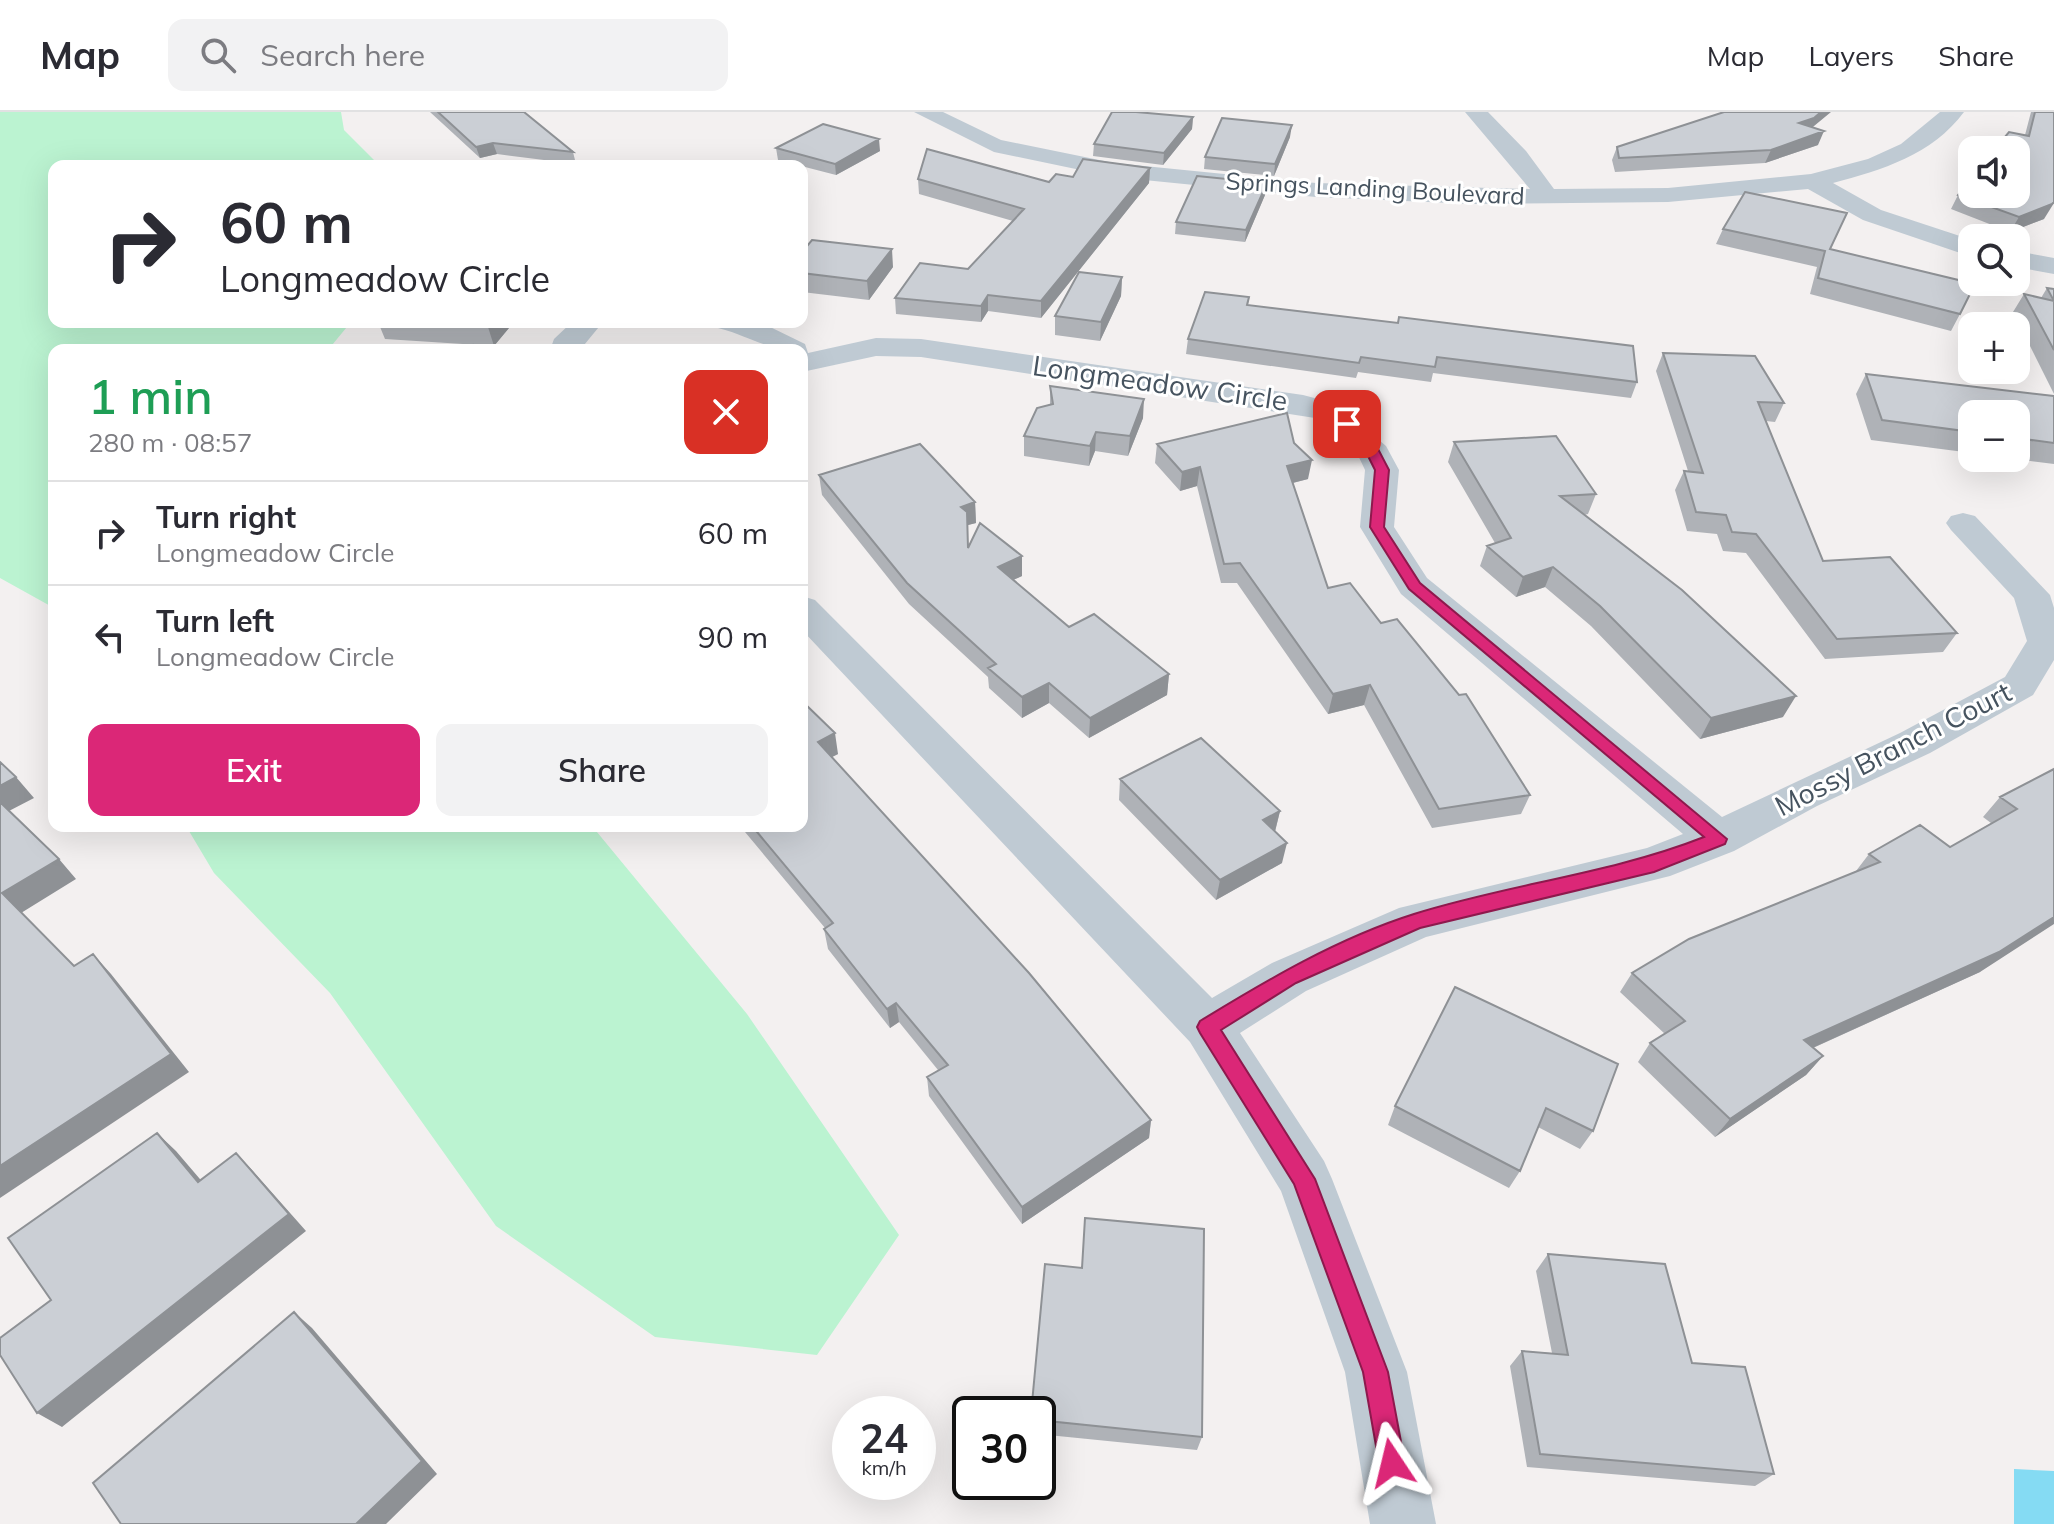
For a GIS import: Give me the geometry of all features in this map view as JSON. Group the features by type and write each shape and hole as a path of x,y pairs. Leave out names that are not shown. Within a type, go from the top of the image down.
{"street":[{"name":"Springs Landing Boulevard","path":"925,112 994,145 1114,170 1316,190 1473,197 1668,195 1812,181 1876,164 1909,149 1953,112"},
{"name":"Springs Landing Boulevard","path":"1476,112 1518,156 1547,196"},
{"path":"1812,181 1872,215 1958,244"},
{"path":"2030,262 2054,266"},
{"path":"565,344 582,328"},
{"path":"750,328 780,344"},
{"name":"Longmeadow Circle","path":"808,355 876,347 921,348 1303,404 1326,411 1370,446 1382,470 1377,527 1414,586 1718,839"},
{"name":"Mossy Branch Court","path":"1718,839 1915,743 2019,686 2046,641 2031,595 1963,523"},
{"path":"808,614 1208,1027 1304,1179 1376,1372 1403,1524"},
{"path":"1208,1027 1289,977 1416,921 1654,864 1718,839"}],"green space":[{"path":"0,112 341,112 344,130 374,160 48,160 48,328 346,328 333,344 48,344 48,605 0,578"},
{"path":"190,832 597,832 747,1014 899,1235 817,1355 655,1337 496,1226 330,993 214,873"}],"water":[{"path":"2014,1469 2054,1471 2054,1524 2014,1524"}],"building":[{"path":"438,112 524,112 573,152 493,143 476,147"},
{"path":"1112,112 1193,117 1164,153 1094,144"},
{"path":"1724,112 1821,112 1799,123 1824,131 1771,150 1619,158 1617,147"},
{"path":"2035,112 2054,112 2054,202 2019,217 1994,208 2030,208 2029,136"},
{"path":"1222,118 1292,125 1275,164 1205,157"},
{"path":"823,124 879,139 835,164 776,148"},
{"path":"2009,132 2029,136 2006,136"},
{"path":"927,149 1049,182 1056,174 1073,177 1083,159 1150,168 1041,301 988,295 981,306 895,298 920,263 968,269 1024,209 918,179"},
{"path":"1197,176 1267,183 1246,230 1176,222"},
{"path":"1745,192 1847,213 1830,249 1958,280 1958,296 1969,296 1958,313 1818,278 1825,251 1723,229"},
{"path":"812,240 892,249 867,281 808,274 808,245"},
{"path":"1079,272 1122,277 1101,322 1055,316"},
{"path":"2047,288 2054,289 2054,301"},
{"path":"1205,292 1249,297 1247,305 1398,323 1399,317 1633,346 1637,382 1437,357 1435,367 1361,357 1359,363 1188,339"},
{"path":"2025,296 2054,301 2054,350"},
{"path":"1663,353 1755,356 1784,403 1758,402 1823,561 1890,557 1957,633 1837,639 1756,534 1732,532 1726,515 1696,512 1684,471 1703,473"},
{"path":"1866,374 2054,396 2054,443 2030,440 2030,400 1958,400 1958,430 1882,420"},
{"path":"1050,386 1144,399 1130,436 1096,432 1090,446 1024,436 1037,408 1053,404"},
{"path":"1287,413 1294,443 1312,460 1287,466 1328,588 1350,583 1381,623 1397,619 1459,695 1466,694 1530,795 1439,809 1370,685 1333,694 1240,563 1224,564 1200,467 1182,472 1157,444"},
{"path":"1556,436 1596,494 1560,496 1682,590 1796,696 1711,718 1600,606 1553,567 1523,577 1487,546 1511,538 1454,442"},
{"path":"920,444 975,502 961,507 967,512 968,548 980,523 1022,556 998,567 1069,627 1094,614 1169,674 1090,718 1049,683 1022,697 988,668 996,664 907,583 819,475"},
{"path":"808,707 835,733 818,742 1029,973 1151,1120 1022,1207 927,1077 948,1065 896,1003 887,1009 824,929 833,923 757,832 808,832"},
{"path":"1201,738 1280,811 1263,820 1287,843 1220,880 1120,779"},
{"path":"0,762 16,777 0,786"},
{"path":"2054,769 2054,917 1999,952 1804,1040 1823,1056 1730,1119 1650,1043 1685,1021 1632,973 1689,939 1880,862 1869,854 1920,825 1950,847 2017,809 2000,797"},
{"path":"0,802 59,859 2,893 74,966 93,954 171,1054 0,1166"},
{"path":"1455,987 1618,1064 1593,1131 1546,1108 1520,1171 1395,1106"},
{"path":"157,1133 198,1182 236,1153 289,1214 37,1413 0,1355 0,1338 51,1300 8,1238"},
{"path":"1085,1218 1204,1229 1202,1437 1056,1422 1056,1396 1033,1396 1045,1264 1082,1268"},
{"path":"1548,1254 1665,1264 1692,1363 1745,1367 1774,1474 1540,1454 1522,1351 1568,1355"},
{"path":"294,1312 422,1461 356,1524 121,1524 93,1483"}],"route":[{"path":"1347,424 1370,446 1382,470 1377,527 1414,586 1718,839 1654,864 1416,921 1289,977 1208,1027 1304,1179 1376,1372 1392,1463"}]}
